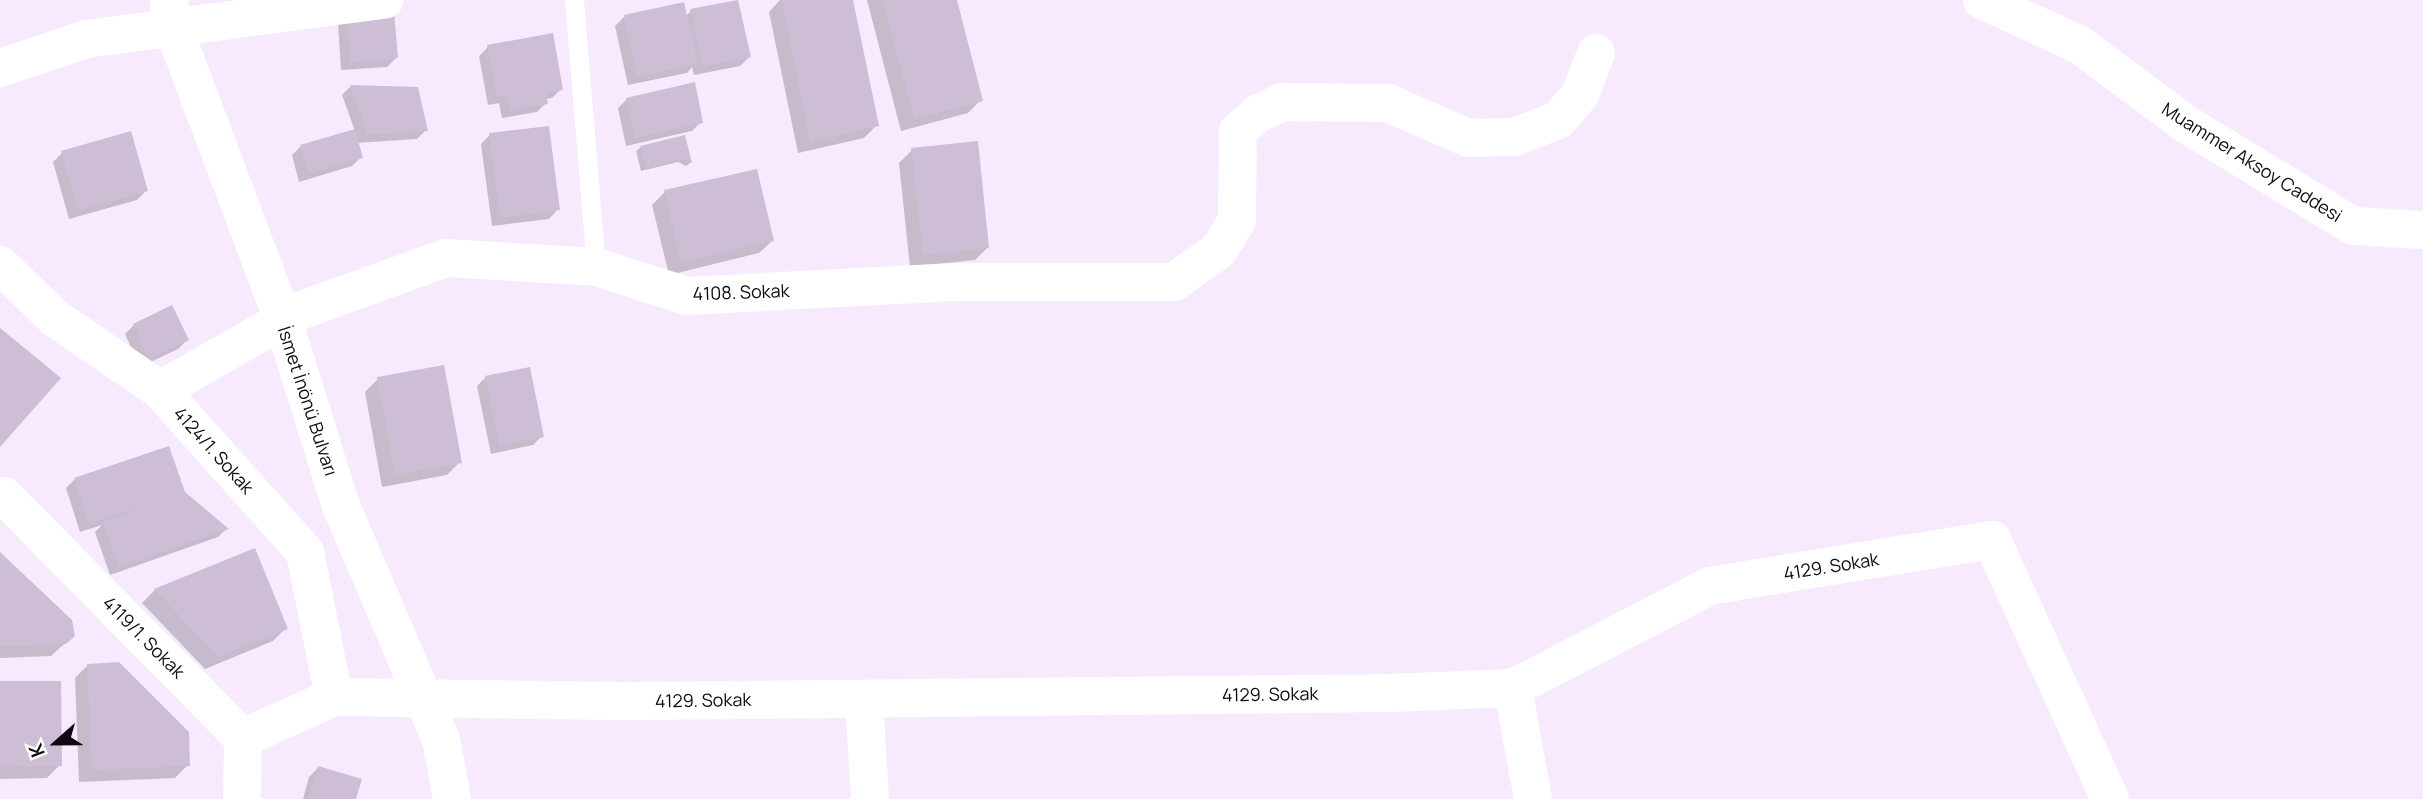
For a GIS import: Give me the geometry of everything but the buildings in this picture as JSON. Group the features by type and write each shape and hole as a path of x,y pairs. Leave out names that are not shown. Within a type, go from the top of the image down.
{"street":[{"path":"0,68 171,13 384,0"},
{"name":"Muammer Aksoy Caddesi","path":"1982,0 2080,45 2186,124 2353,226 2423,230"},
{"name":"İsmet İnönü Bulvarı","path":"171,13 283,320 341,506 441,738 452,799"},
{"name":"4108. Sokak","path":"160,390 299,311 446,258 596,267 687,296 955,282 1174,282 1219,250 1237,220 1238,131 1259,113 1283,102 1388,103 1468,138 1515,136 1558,120 1580,95 1596,53"},
{"name":"4124/1. Sokak","path":"0,264 55,318 160,390 305,552 334,697"},
{"name":"4119/1. Sokak","path":"0,497 4,496 243,738"},
{"name":"4129. Sokak","path":"243,738 334,697 638,701 1390,693 1513,688 1710,586 1992,540 2110,799"},
{"path":"1513,688 1532,799"},
{"path":"864,699 870,799"},
{"path":"242,799 243,738"}],"lane":[{"path":"574,0 596,267"}]}
